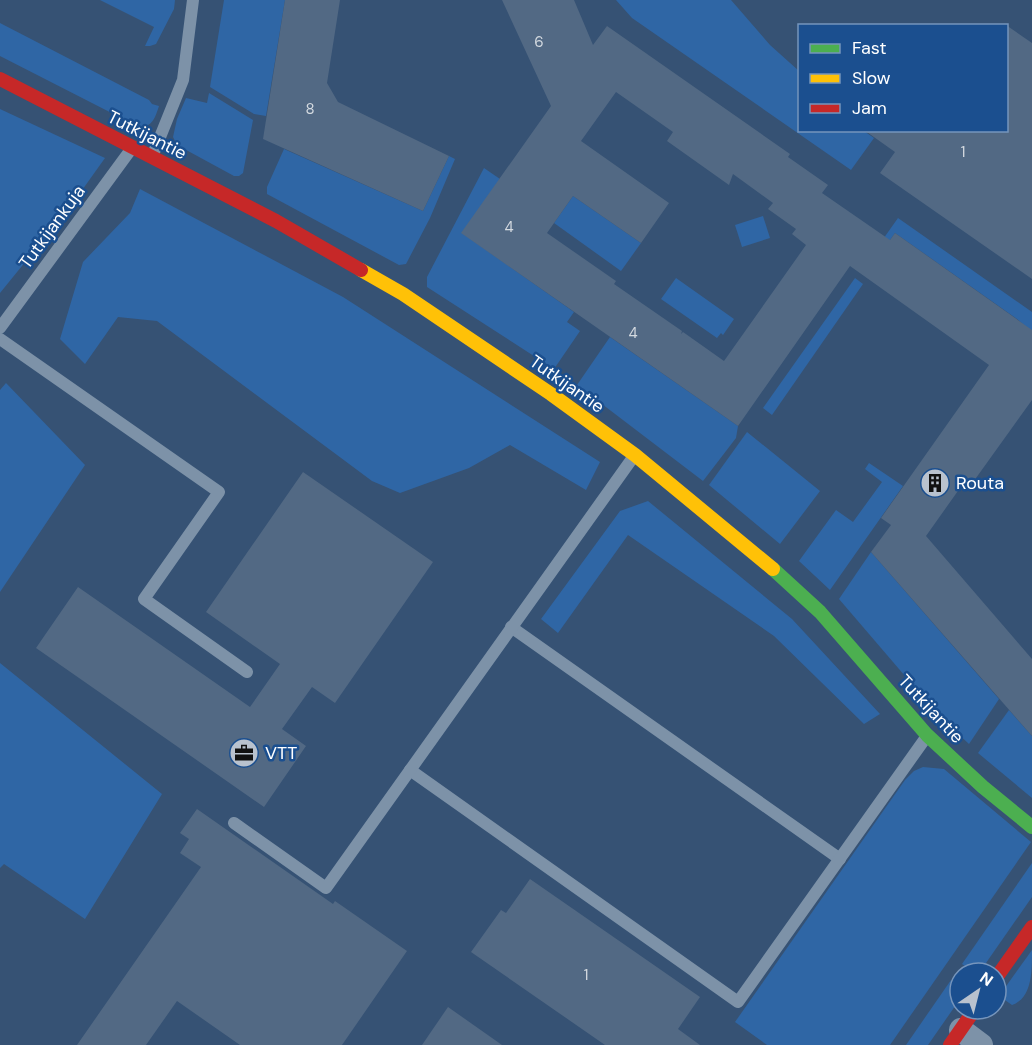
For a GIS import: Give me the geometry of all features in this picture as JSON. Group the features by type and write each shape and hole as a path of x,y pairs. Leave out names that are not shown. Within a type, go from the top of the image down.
{"street":[{"name":"Tutkijantie","path":"0,79 276,221 403,294 551,394 635,455 774,570 819,612 927,735 983,787 1032,827"},
{"path":"1008,961 1032,927"},
{"path":"967,1021 955,1038 981,1045"}],"lane":[{"path":"152,158 183,80 193,0"},
{"name":"Tutkijankuja","path":"0,328 133,147"},
{"path":"0,339 219,492 144,599 247,672"},
{"path":"234,823 326,888 635,455"},
{"path":"511,627 840,859"},
{"path":"410,770 738,1002 927,735"}],"shaded area":[{"path":"100,0 175,0 174,9 156,44 145,46 154,27"},
{"path":"224,0 285,0 266,116 254,114 210,87"},
{"path":"616,0 731,0 770,45 798,70 798,132 865,132 874,138 851,170 632,18"},
{"path":"0,23 159,106 154,118 146,126 137,126 0,56"},
{"path":"209,93 253,120 243,173 239,176 234,176 177,145 173,137 177,119 186,98 207,103"},
{"path":"0,109 105,158 70,207 0,293"},
{"path":"284,149 423,211 449,156 455,159 430,218 406,264 399,265 267,194 267,187"},
{"path":"484,168 500,179 462,233 574,312 567,322 580,331 554,369 427,287 427,277"},
{"path":"140,189 343,297 600,462 586,490 510,445 469,468 400,493 372,481 157,321 118,317 85,364 60,339 83,262 130,213"},
{"path":"573,196 641,243 621,271 554,223"},
{"path":"763,216 770,238 742,247 735,225"},
{"path":"898,218 1032,312 1032,332 895,233 874,263 869,259"},
{"path":"676,278 734,319 723,335 721,333 717,338 661,299"},
{"path":"855,278 863,284 772,415 763,408"},
{"path":"610,337 738,426 736,438 703,481 577,385"},
{"path":"6,383 85,465 0,592 0,390"},
{"path":"747,432 820,491 780,544 709,485"},
{"path":"869,463 903,486 830,590 799,561 836,510 853,522 882,482 865,469"},
{"path":"648,501 792,619 880,714 864,724 774,636 628,535 558,633 541,619 620,511"},
{"path":"871,552 999,699 969,744 941,718 839,599"},
{"path":"0,663 162,794 85,919 4,864 0,868"},
{"path":"1009,710 1032,736 1032,798 978,753"},
{"path":"923,767 944,769 1031,842 890,1045 767,1045 735,1022 905,780 914,771"},
{"path":"1032,863 1032,897 987,961 964,961"},
{"path":"1032,950 1030,983 1024,997 1012,1005 1008,1002 1008,983"},
{"path":"948,984 948,1016 928,1045 906,1045"}],"building":[{"path":"285,0 340,0 327,83 338,102 449,156 423,211 263,139"},
{"path":"502,0 574,0 593,45 607,26 790,154 788,157 828,185 822,193 890,240 895,233 1032,330 1032,400 971,485 965,481 926,536 1032,659 1032,736 871,552 891,525 881,518 989,365 850,266 738,426 461,233 551,106","holes":["616,92 673,132 667,141 729,185 733,174 773,203 768,209 796,229 792,234 806,245 724,361 683,332 681,334 682,331 614,284 616,281 547,233 573,196 641,243 669,203 581,141"]},
{"path":"1008,26 1032,43 1032,279 880,173 895,152 867,132 1008,132"},
{"path":"303,472 433,562 335,703 312,687 282,729 306,746 264,807 36,648 78,587 250,707 280,664 206,612"},
{"path":"197,809 333,904 335,901 407,951 342,1045 240,1045 177,1001 146,1045 77,1045 201,867 180,853 189,839 180,833"},
{"path":"530,879 700,997 678,1029 700,1045 605,1045 471,952 501,910 506,913"},
{"path":"448,1007 502,1045 422,1045"}],"traffic: fast":[{"path":"773,569 820,612 927,735 983,787 1032,827"}],"traffic: slow":[{"path":"361,270 403,294 551,394 635,455 773,569"}],"traffic: jam":[{"path":"0,79 276,221 361,270"},
{"path":"1008,961 1032,927"},
{"path":"950,1045 967,1021"}],"place":[{"name":"Routa","path":"935,483"},
{"name":"VTT","path":"244,753"}]}
